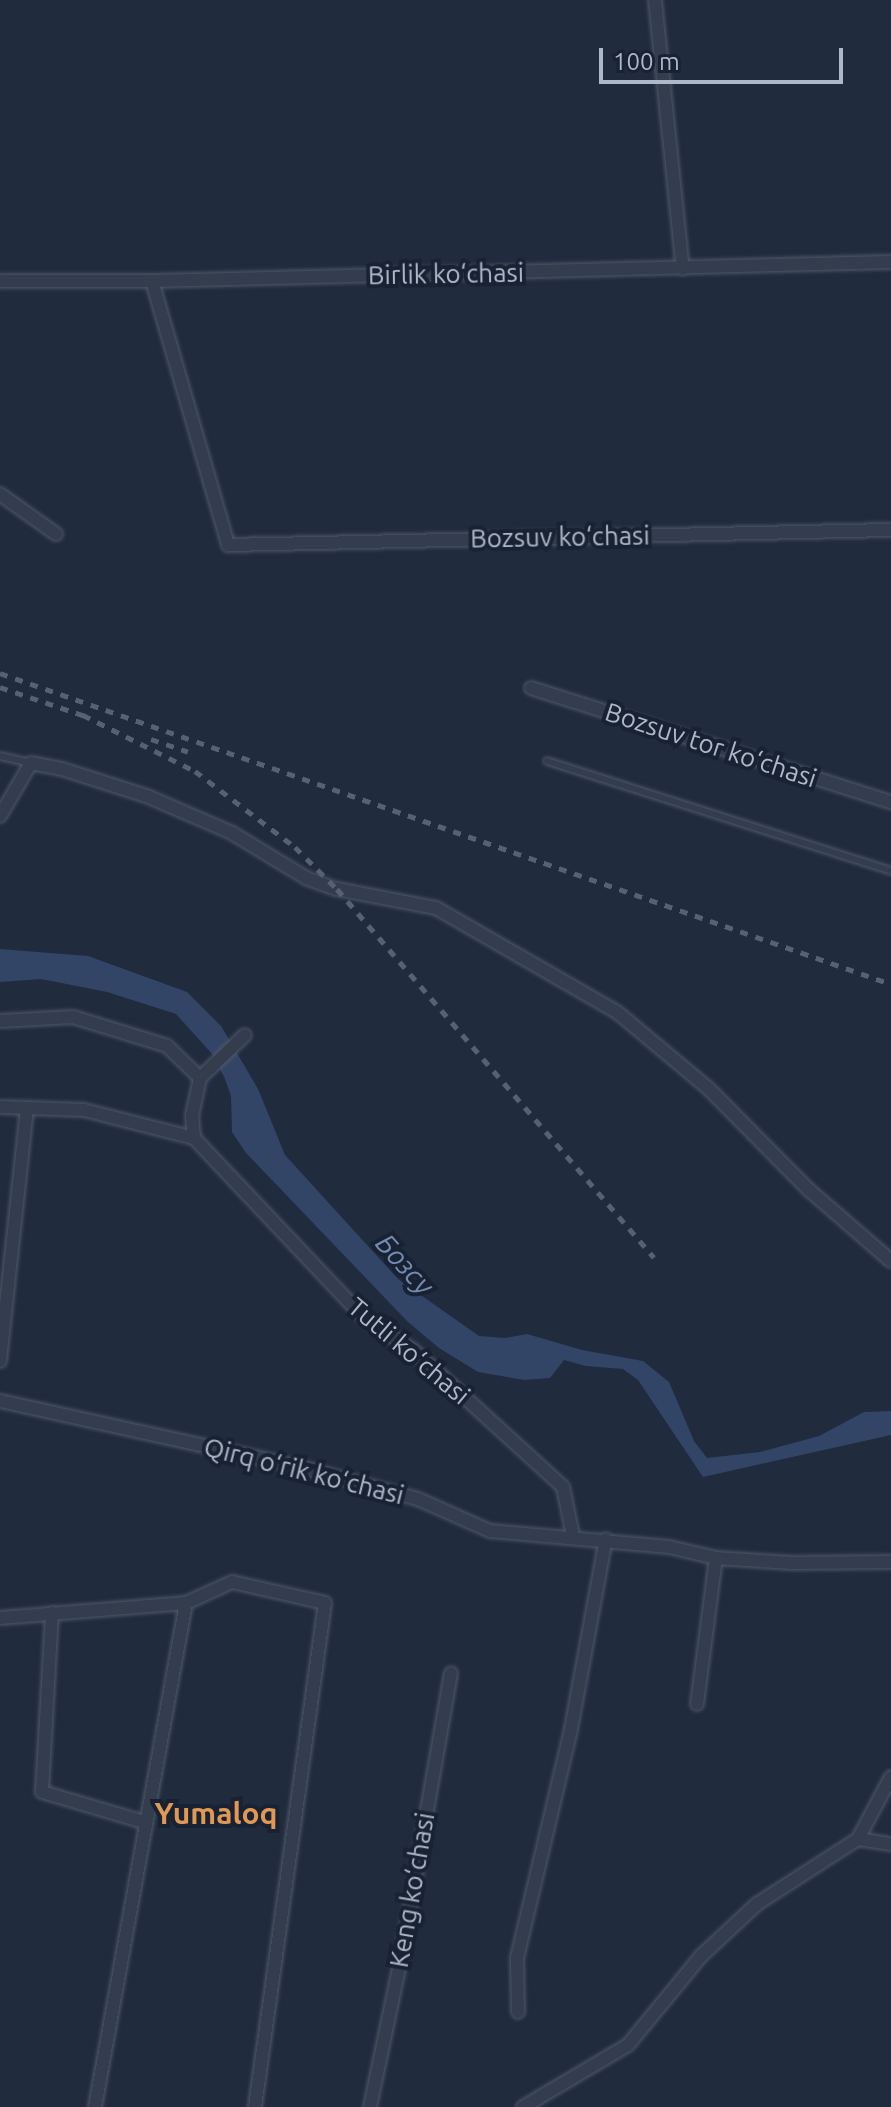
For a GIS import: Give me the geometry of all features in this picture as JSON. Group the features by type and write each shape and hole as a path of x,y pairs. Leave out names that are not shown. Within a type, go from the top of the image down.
{"street":[{"path":"655,0 683,269"},
{"name":"Birlik ko‘chasi","path":"0,281 152,281 891,262"},
{"name":"Bozsuv ko‘chasi","path":"152,281 228,545 891,530"},
{"path":"0,494 56,534"},
{"name":"Bozsuv tor ko‘chasi","path":"531,688 891,802"},
{"path":"0,816 31,763 62,769 149,797 232,833 306,878 337,889 436,908 617,1012 709,1089 809,1190 891,1261"},
{"path":"0,1021 73,1017 167,1046 200,1078"},
{"path":"0,1107 84,1110 194,1138 192,1115 200,1078 245,1035"},
{"path":"0,1361 27,1109"},
{"name":"Tutli ko‘chasi","path":"194,1138 365,1319 413,1350 563,1487 573,1536"},
{"name":"Qirq o‘rik ko‘chasi","path":"0,1401 304,1468 418,1499 490,1531 606,1539 669,1547 716,1558 791,1563 891,1562"},
{"path":"518,2012 517,1958 571,1729 606,1539"},
{"path":"697,1704 716,1558"},
{"path":"0,1618 186,1603 232,1582 325,1603 255,2107"},
{"path":"95,2107 144,1822 186,1603"},
{"path":"52,1613 42,1792 144,1822"},
{"name":"Keng ko‘chasi","path":"370,2107 402,1954 451,1673"},
{"path":"523,2107 628,2045 701,1956 757,1904 858,1839 891,1777"},
{"path":"858,1839 891,1844"}],"lane":[{"path":"0,756 31,763"},
{"path":"547,761 891,871"}],"water":[{"name":"Бозсу","path":"0,949 88,956 187,992 221,1026 258,1089 285,1155 398,1279 479,1336 505,1338 527,1334 582,1350 643,1361 669,1382 694,1441 707,1458 760,1452 819,1436 864,1412 891,1411 891,1435 703,1477 638,1380 623,1369 586,1366 564,1360 550,1378 524,1380 478,1372 439,1348 407,1321 246,1153 232,1132 231,1096 213,1055 176,1014 107,992 41,979 0,982"}],"railway":[{"path":"0,673 891,984"},
{"path":"0,687 91,718"},
{"path":"83,715 195,771 295,847 337,889 654,1257"},
{"path":"151,739 188,752"}],"district":[{"name":"Yumaloq","path":"216,1813"}]}
